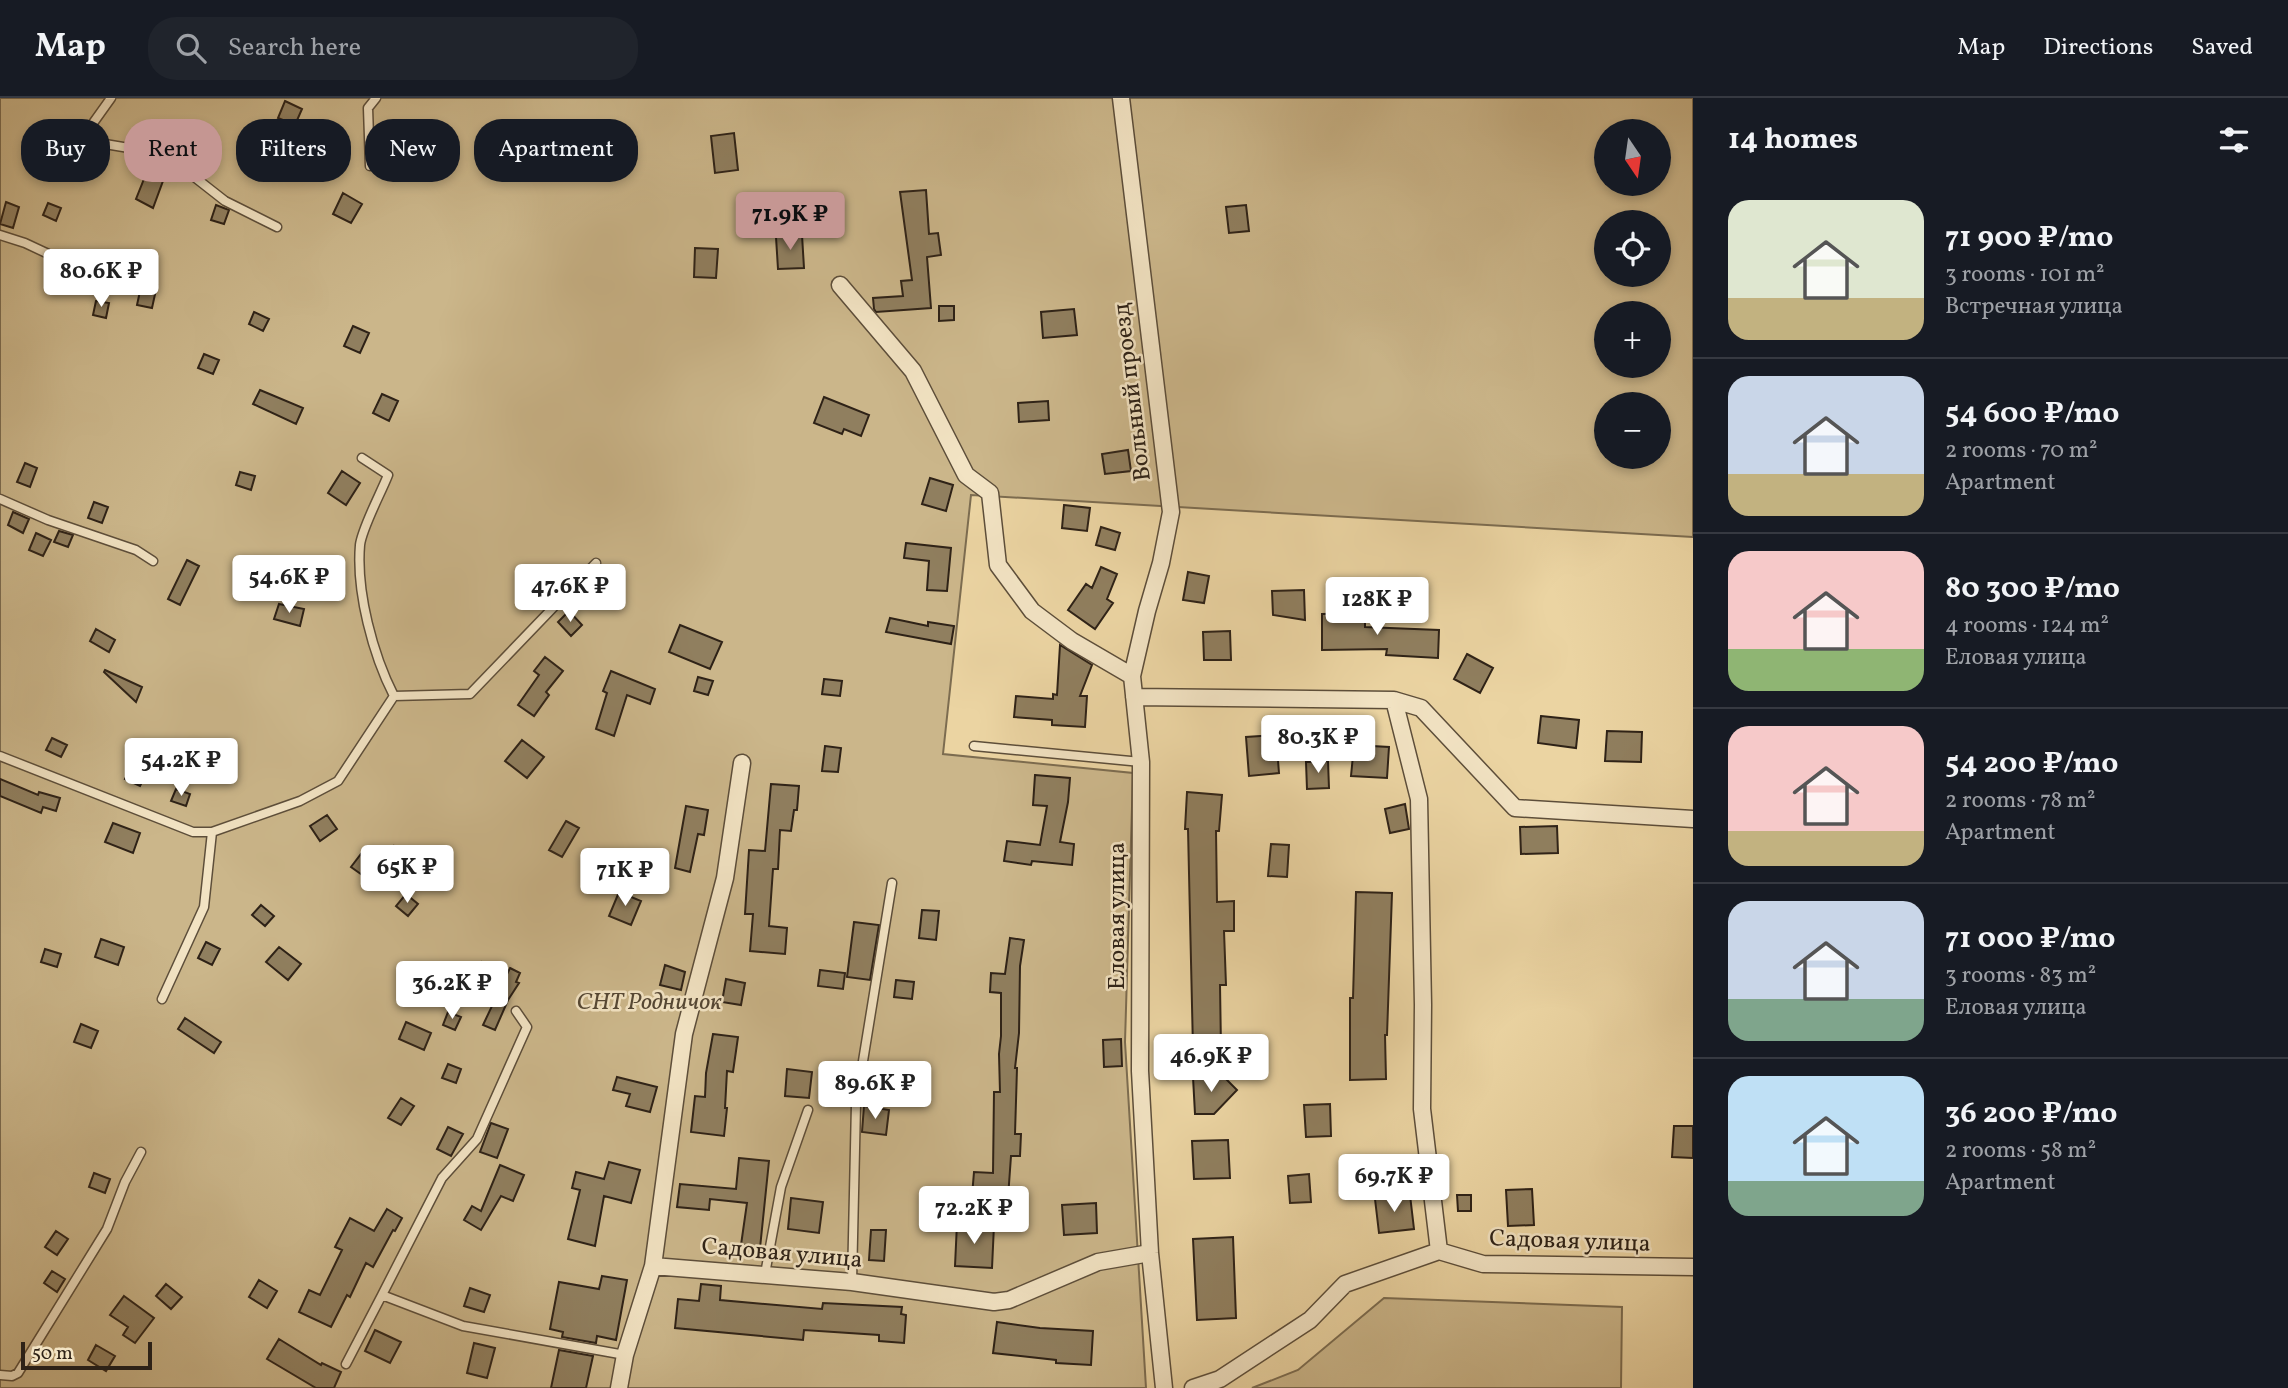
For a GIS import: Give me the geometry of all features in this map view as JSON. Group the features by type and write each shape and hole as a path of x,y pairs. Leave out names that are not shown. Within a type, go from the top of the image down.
{"street":[{"name":"Вольный проезд","path":"1121,98 1171,512 1132,676"},
{"path":"840,285 913,371 966,475 990,493 998,565 1025,602 1032,611 1072,641 1132,676"},
{"name":"Еловая улица","path":"1132,676 1141,762 1140,1071 1150,1253 1164,1388"},
{"path":"1134,696 1394,700 1421,708 1515,808 1693,819"},
{"path":"1193,1388 1220,1379 1310,1320 1345,1284 1439,1251 1422,1109 1419,799 1394,700"},
{"path":"619,1388 625,1355 653,1265 684,1034 724,878 742,763"},
{"name":"Садовая улица","path":"1439,1251 1483,1264 1693,1267"},
{"name":"Садовая улица","path":"653,1265 852,1282 994,1302 1009,1300 1098,1262 1150,1253"}],"lane":[{"path":"111,98 81,140 129,148 188,173 225,201 277,227"},
{"path":"368,119 368,108 376,98"},
{"path":"0,235 25,243 89,273"},
{"path":"362,458 388,475 360,543 363,603 382,672 394,696"},
{"path":"0,499 48,520 136,550 153,561"},
{"path":"394,696 470,694 596,563"},
{"path":"0,755 193,832 212,832 300,801 338,781 394,696"},
{"path":"974,746 1141,762"},
{"path":"162,999 204,907 212,832"},
{"path":"852,1282 856,1104 892,883"},
{"path":"346,1364 442,1178 477,1139 527,1027 516,1012"},
{"path":"765,1274 781,1187 808,1110"},
{"path":"0,1375 12,1376 18,1373 107,1229 125,1182 141,1152"},
{"path":"382,1295 463,1326 625,1355"}],"green space":[{"name":"СНТ Родничок","path":"0,98 1693,98 1693,537 971,495 943,754 1133,773 1125,1042 1146,1388 0,1388"},
{"path":"1384,1298 1622,1307 1621,1388 1252,1388 1298,1370"}],"building":[{"path":"285,101 302,109 298,119 278,118"},
{"path":"734,133 738,170 715,173 711,136"},
{"path":"143,182 163,182 153,208 136,199"},
{"path":"926,190 929,234 938,233 941,255 927,257 931,308 876,312 873,298 903,296 901,281 912,280 900,192"},
{"path":"343,193 362,204 351,223 333,214"},
{"path":"6,202 19,207 13,228 0,224"},
{"path":"48,203 61,208 56,221 43,215"},
{"path":"216,205 229,210 224,224 211,220"},
{"path":"1246,205 1249,231 1229,233 1226,207"},
{"path":"802,235 804,268 778,269 776,237"},
{"path":"695,248 718,249 716,278 694,277"},
{"path":"142,282 157,285 152,308 137,305"},
{"path":"96,301 109,303 106,318 93,315"},
{"path":"939,306 954,306 954,320 939,321"},
{"path":"1074,309 1077,335 1043,338 1041,312"},
{"path":"254,312 269,319 263,331 249,324"},
{"path":"353,326 369,333 360,353 344,346"},
{"path":"204,354 219,360 213,374 198,368"},
{"path":"260,390 303,408 296,424 253,404"},
{"path":"382,394 398,401 389,421 373,413"},
{"path":"824,397 869,415 861,436 844,429 842,434 814,423"},
{"path":"1048,401 1049,420 1019,422 1018,403"},
{"path":"1128,450 1131,471 1105,474 1102,454"},
{"path":"25,463 37,468 30,487 17,482"},
{"path":"342,471 360,483 346,505 328,493"},
{"path":"240,472 255,476 251,490 236,485"},
{"path":"930,478 953,485 946,511 922,504"},
{"path":"94,502 108,507 102,523 88,518"},
{"path":"1064,505 1090,508 1087,531 1062,528"},
{"path":"13,512 29,519 23,533 8,525"},
{"path":"1101,527 1120,533 1115,550 1096,545"},
{"path":"59,531 73,535 68,547 54,542"},
{"path":"36,533 51,540 43,556 29,550"},
{"path":"906,543 951,548 947,591 927,590 929,561 904,558"},
{"path":"293,558 316,560 314,580 291,578"},
{"path":"187,560 199,566 180,605 168,599"},
{"path":"1101,567 1117,574 1107,599 1113,603 1095,629 1068,610 1086,584 1092,588"},
{"path":"1188,572 1209,576 1204,603 1183,600"},
{"path":"1304,590 1305,620 1273,615 1272,591"},
{"path":"279,604 304,609 300,626 274,619"},
{"path":"569,611 582,625 571,636 558,622"},
{"path":"1365,613 1365,627 1439,630 1438,658 1386,655 1387,649 1322,650 1322,614"},
{"path":"890,618 928,626 928,622 954,626 951,644 886,632"},
{"path":"680,625 722,642 710,669 669,652"},
{"path":"96,629 115,640 109,652 90,641"},
{"path":"1230,631 1231,660 1204,660 1203,632"},
{"path":"1060,645 1092,665 1080,696 1087,696 1085,727 1052,725 1052,720 1014,717 1016,696 1053,699 1053,694 1057,695"},
{"path":"1467,654 1493,668 1480,693 1454,679"},
{"path":"545,657 563,671 546,692 549,695 534,716 518,705 539,675 534,671"},
{"path":"105,670 142,687 136,702 104,672"},
{"path":"611,671 655,689 650,704 627,695 614,736 596,729 607,693 603,691"},
{"path":"698,677 713,681 708,695 694,691"},
{"path":"824,679 842,681 840,696 822,694"},
{"path":"1541,716 1579,720 1576,748 1538,743"},
{"path":"1607,731 1642,732 1641,762 1605,761"},
{"path":"1276,735 1279,773 1249,776 1246,737"},
{"path":"52,738 67,745 61,757 46,750"},
{"path":"522,740 544,757 527,778 505,761"},
{"path":"1354,745 1389,747 1387,778 1351,776"},
{"path":"825,746 841,748 838,772 822,771"},
{"path":"135,759 153,767 148,779 144,778 140,786 125,779"},
{"path":"1328,761 1329,788 1307,789 1306,762"},
{"path":"1035,775 1070,778 1060,842 1074,844 1072,865 1032,861 1031,865 1004,861 1007,841 1040,845 1047,806 1033,805"},
{"path":"0,779 38,795 39,792 60,798 56,811 43,807 41,813 0,796"},
{"path":"771,784 799,786 797,810 794,810 791,831 780,830 778,869 773,869 769,926 787,928 785,954 750,951 753,914 745,914 749,850 765,851"},
{"path":"176,789 190,794 186,806 171,801"},
{"path":"1187,792 1222,795 1219,831 1216,831 1217,902 1234,901 1234,931 1224,931 1226,985 1220,985 1221,1049 1193,1049 1188,829 1185,829"},
{"path":"1405,804 1409,829 1390,833 1385,809"},
{"path":"686,806 708,810 704,835 698,834 690,872 675,868"},
{"path":"327,815 337,829 320,841 310,826"},
{"path":"566,821 579,828 562,857 549,850"},
{"path":"113,823 140,833 133,853 105,842"},
{"path":"1557,826 1558,853 1521,854 1520,827"},
{"path":"1271,844 1289,845 1287,877 1268,876"},
{"path":"394,846 407,855 396,871 383,862"},
{"path":"364,850 378,861 365,877 351,867"},
{"path":"619,892 641,901 631,925 609,916"},
{"path":"1356,892 1392,893 1385,1035 1386,1079 1350,1080 1350,998 1353,998"},
{"path":"406,894 418,904 408,916 396,906"},
{"path":"261,905 274,916 265,926 252,915"},
{"path":"922,910 939,911 936,940 919,938"},
{"path":"854,922 879,925 870,980 847,977"},
{"path":"1010,938 1024,940 1020,966 1019,1033 1015,1068 1015,1134 1021,1134 1020,1156 1011,1156 1008,1198 972,1196 974,1172 993,1173 994,1092 1000,1092 1001,993 990,992 991,973 1005,974"},
{"path":"101,939 124,947 118,965 95,957"},
{"path":"206,942 220,949 212,965 198,958"},
{"path":"279,947 301,964 288,980 266,962"},
{"path":"45,949 61,954 57,967 41,962"},
{"path":"482,962 497,968 491,982 476,977"},
{"path":"665,965 685,972 681,990 660,985"},
{"path":"510,968 520,973 516,982 519,983 495,1030 483,1025"},
{"path":"820,970 845,973 843,989 818,986"},
{"path":"726,979 745,983 741,1005 722,1002"},
{"path":"896,980 914,982 912,999 894,997"},
{"path":"448,1012 461,1017 455,1030 443,1025"},
{"path":"185,1018 221,1042 214,1053 178,1029"},
{"path":"406,1022 431,1033 424,1050 399,1039"},
{"path":"81,1024 98,1031 91,1048 74,1042"},
{"path":"713,1034 738,1037 733,1072 727,1071 724,1136 691,1132 695,1096 705,1097"},
{"path":"1121,1039 1122,1066 1104,1067 1103,1040"},
{"path":"448,1064 461,1069 456,1083 442,1078"},
{"path":"787,1069 812,1072 809,1098 785,1096"},
{"path":"617,1077 657,1087 650,1112 626,1106 630,1094 613,1090"},
{"path":"1193,1077 1224,1077 1237,1090 1214,1114 1195,1114"},
{"path":"401,1098 414,1106 401,1125 388,1118"},
{"path":"1330,1104 1331,1136 1306,1137 1304,1105"},
{"path":"864,1106 889,1110 886,1135 862,1132"},
{"path":"491,1123 508,1129 497,1158 480,1152"},
{"path":"1674,1126 1693,1126 1693,1158 1672,1157"},
{"path":"448,1127 463,1134 451,1156 437,1149"},
{"path":"1228,1140 1230,1178 1194,1179 1192,1141"},
{"path":"739,1158 769,1161 760,1248 741,1245 747,1203 710,1199 709,1210 677,1207 680,1184 736,1189"},
{"path":"609,1162 640,1170 631,1203 604,1196 595,1246 568,1239 580,1190 572,1188 576,1172 604,1179"},
{"path":"500,1165 524,1175 513,1201 501,1196 481,1230 464,1220 472,1206 481,1211"},
{"path":"94,1173 110,1179 105,1193 89,1187"},
{"path":"1309,1174 1311,1202 1290,1203 1288,1176"},
{"path":"1532,1189 1534,1225 1508,1226 1506,1190"},
{"path":"1410,1195 1414,1229 1379,1233 1375,1199"},
{"path":"1457,1195 1471,1195 1471,1211 1458,1211"},
{"path":"791,1198 823,1202 819,1233 788,1229"},
{"path":"1096,1203 1097,1233 1064,1235 1062,1205"},
{"path":"387,1209 402,1218 373,1267 366,1263 350,1297 347,1295 331,1327 299,1312 309,1290 320,1295 342,1250 335,1247 350,1218 374,1231"},
{"path":"957,1223 994,1225 992,1268 955,1266"},
{"path":"871,1230 886,1230 884,1261 869,1260"},
{"path":"56,1231 68,1239 57,1255 45,1247"},
{"path":"1233,1237 1236,1318 1197,1320 1193,1239"},
{"path":"52,1271 65,1279 57,1292 44,1283"},
{"path":"602,1276 627,1280 616,1340 597,1336 596,1343 562,1337 563,1332 550,1329 559,1282 599,1289"},
{"path":"259,1280 277,1291 267,1308 249,1297"},
{"path":"166,1284 182,1297 171,1309 156,1296"},
{"path":"701,1284 721,1286 720,1300 822,1309 823,1303 902,1307 901,1314 906,1315 904,1343 879,1341 879,1335 804,1330 803,1340 675,1328 678,1299 699,1301"},
{"path":"470,1288 490,1295 484,1312 464,1306"},
{"path":"124,1296 154,1318 135,1343 123,1335 128,1327 110,1315"},
{"path":"997,1322 1093,1331 1091,1365 1056,1363 1056,1360 993,1353"},
{"path":"375,1330 401,1342 390,1363 365,1351"},
{"path":"279,1339 321,1365 322,1363 341,1372 334,1388 316,1388 267,1359"},
{"path":"474,1343 495,1348 487,1378 467,1373"},
{"path":"96,1345 115,1356 106,1371 88,1360"},
{"path":"559,1350 593,1356 586,1388 551,1388"}]}
